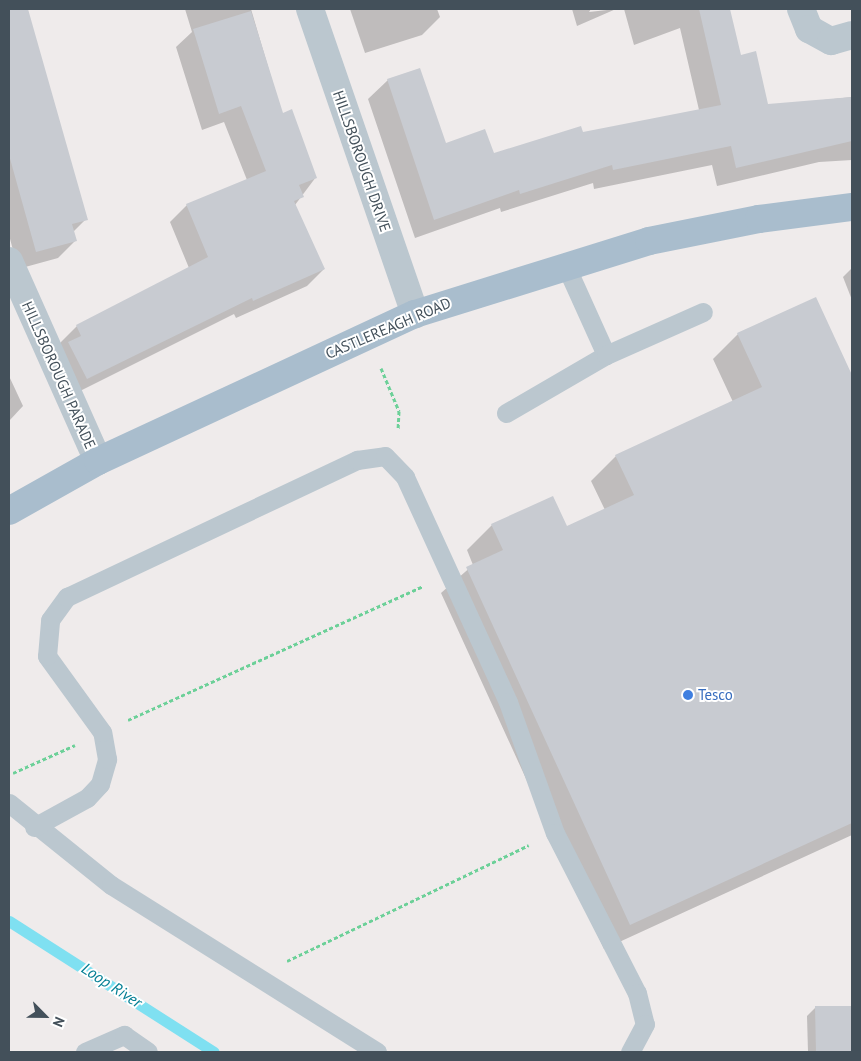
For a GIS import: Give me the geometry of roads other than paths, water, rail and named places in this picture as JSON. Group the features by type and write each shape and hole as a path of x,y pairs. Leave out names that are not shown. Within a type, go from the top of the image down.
{"main road":[{"name":"CASTLEREAGH ROAD","path":"9,511 98,460 415,314 565,264 741,222 852,207"}],"street":[{"name":"HILLSBOROUGH DRIVE","path":"310,9 415,314"},
{"path":"802,9 810,30 831,41 852,35"},
{"name":"HILLSBOROUGH PARADE","path":"9,261 98,460"}],"lane":[{"path":"565,264 606,355"},
{"path":"506,413 606,355 703,312"},
{"path":"34,827 87,798 100,784 107,758 102,732 47,656 50,620 67,597 357,460 385,456 397,466 449,575 508,702 554,833 637,993 645,1024 630,1052"},
{"path":"9,802 34,827 111,885 254,977 377,1052"},
{"path":"85,1052 124,1035 148,1052"}],"waterway":[{"name":"Loop River","path":"9,921 214,1052"}],"place":[{"name":"Tesco","path":"688,695"}]}
